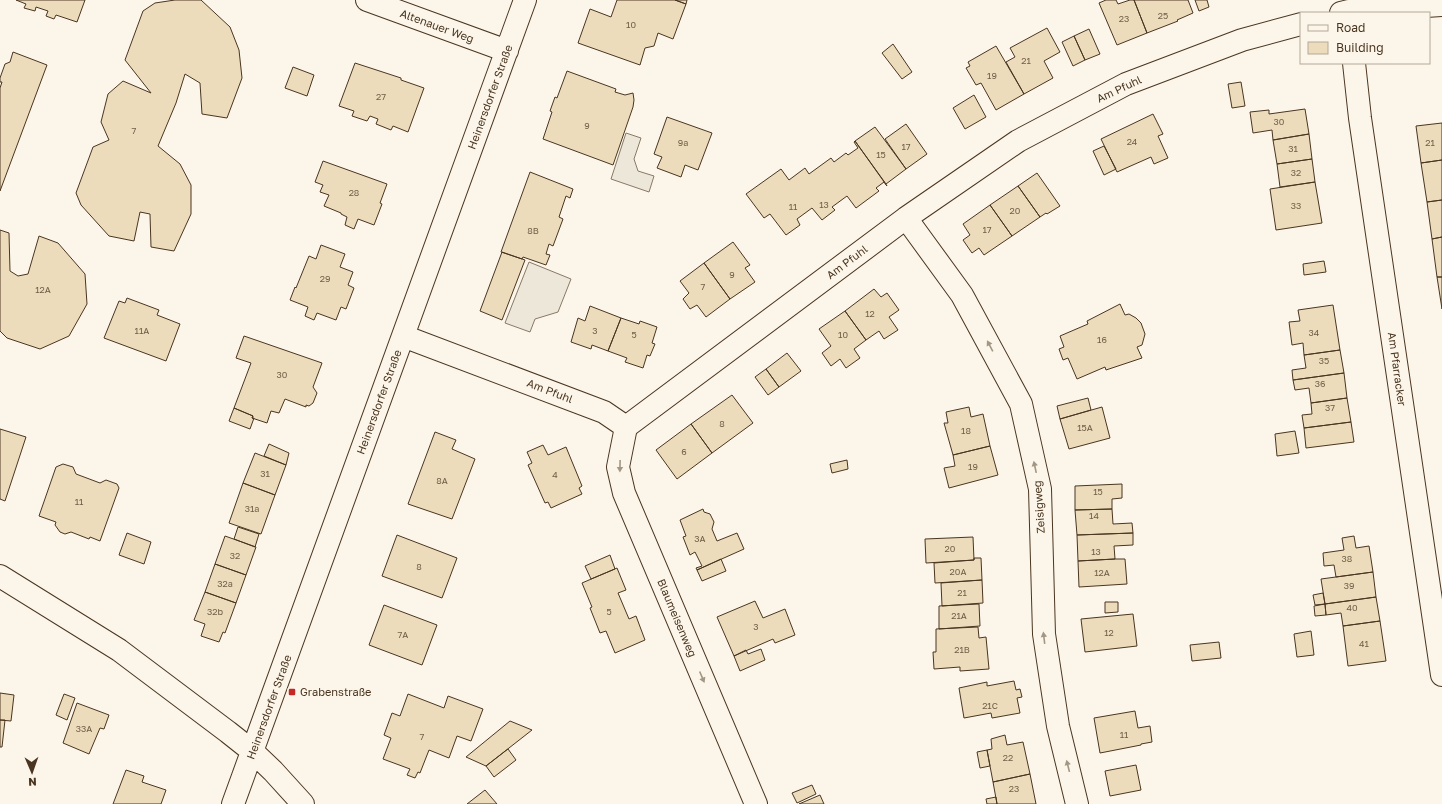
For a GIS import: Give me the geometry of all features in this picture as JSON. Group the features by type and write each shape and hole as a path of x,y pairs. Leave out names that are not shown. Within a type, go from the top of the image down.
{"street":[{"name":"Altenauer Weg","path":"367,0 507,52"},
{"name":"Heinersdorfer Straße","path":"233,804 525,0"},
{"path":"1347,9 1442,5"},
{"name":"Am Pfuhl","path":"403,336 604,412 626,427 906,218 1018,141 1126,84 1242,40 1300,24"},
{"name":"Am Pfarracker","path":"1354,64 1360,118 1442,675"},
{"name":"Zeisigweg","path":"906,218 962,295 1021,404 1040,489 1044,634 1058,726 1077,804"},
{"name":"Blaumeisenweg","path":"626,427 618,467 624,493 756,804"},
{"path":"0,576 119,650 252,751 273,771 303,804"}],"shaded area":[{"path":"626,133 641,138 634,159 638,171 654,176 649,192 611,179"},
{"path":"529,262 571,279 558,312 535,319 530,332 505,323"}],"building":[{"path":"16,0 85,0 77,22 56,15 54,19 46,16 48,11 36,7 35,11 24,8 26,4"},
{"path":"175,0 201,0 230,27 239,50 242,78 227,118 202,114 200,83 185,74 176,103 158,146 180,164 191,185 191,214 174,251 151,247 150,214 140,212 134,241 109,236 81,205 76,193 93,147 109,140 101,122 108,94 123,81 151,93 125,60 143,11 155,3"},
{"path":"617,0 675,0 686,4 673,39 658,33 654,46 645,48 640,65 578,43 590,9 611,17"},
{"path":"675,0 687,0 686,4"},
{"path":"1106,0 1116,0 1118,4 1134,0 1147,33 1117,45 1099,3"},
{"path":"1134,0 1188,0 1193,13 1177,20 1178,21 1147,33"},
{"path":"1195,0 1207,0 1209,7 1199,11"},
{"path":"1047,28 1060,52 1044,61 1053,78 1024,94 1006,62 1015,57 1010,48"},
{"path":"1089,29 1100,54 1085,60 1074,36"},
{"path":"1074,36 1085,60 1073,66 1062,42"},
{"path":"893,44 912,72 902,79 882,53"},
{"path":"996,46 1024,94 996,110 981,83 976,85 966,68 970,66 968,62"},
{"path":"13,52 47,65 0,191 0,88 2,82 0,82 0,78 5,64 10,62"},
{"path":"355,63 401,78 401,80 424,88 408,132 393,126 391,130 376,124 378,119 370,116 367,121 352,116 354,111 339,106"},
{"path":"293,67 314,75 307,96 285,88"},
{"path":"567,71 616,89 615,92 625,95 633,93 633,107 613,165 543,139 552,112 550,111 555,97 557,98"},
{"path":"1241,82 1245,106 1232,108 1228,84"},
{"path":"974,95 986,117 965,129 953,108"},
{"path":"1305,109 1309,134 1273,140 1272,130 1253,133 1250,112 1269,110 1269,114"},
{"path":"1153,114 1163,134 1158,136 1168,158 1154,164 1151,157 1117,172 1101,139"},
{"path":"667,117 712,133 698,170 685,165 681,177 657,168 662,157 654,154"},
{"path":"1442,123 1442,160 1421,163 1416,126"},
{"path":"906,124 927,154 906,169 885,139"},
{"path":"875,127 906,169 886,184 855,141"},
{"path":"1309,134 1312,159 1277,164 1273,140"},
{"path":"855,141 887,186 884,182 876,188 879,191 856,208 847,196 832,207 835,210 822,220 812,208 797,219 800,225 786,235 770,214 764,218 746,194 781,169 789,180 805,168 809,174 831,158 834,162 846,153 848,155 858,148 854,142"},
{"path":"1104,146 1116,169 1104,175 1093,151"},
{"path":"1312,159 1315,182 1280,187 1277,164"},
{"path":"1442,160 1442,200 1427,202 1421,163"},
{"path":"323,161 387,184 380,203 382,204 374,225 358,219 354,229 345,225 347,217 324,206 329,195 320,192 323,185 315,182"},
{"path":"530,172 573,189 570,198 566,196 559,217 563,219 553,246 549,244 546,254 550,255 546,265 523,257 522,259 501,252"},
{"path":"1037,173 1060,206 1040,217 1018,186"},
{"path":"1315,182 1322,223 1276,230 1270,189"},
{"path":"1018,186 1040,217 1012,236 990,205"},
{"path":"1442,200 1442,237 1432,239 1427,202"},
{"path":"990,205 1012,236 984,255 979,248 972,253 963,240 970,235 963,224"},
{"path":"0,230 9,233 10,271 18,276 28,274 39,236 58,243 85,274 87,304 69,336 40,349 7,338 0,331"},
{"path":"1442,237 1442,277 1437,277 1432,239"},
{"path":"733,242 750,265 745,268 755,282 730,299 704,263"},
{"path":"321,245 345,254 340,267 353,272 348,285 354,288 346,309 341,307 336,320 317,313 314,320 305,316 308,307 290,300 309,256 316,259"},
{"path":"502,252 525,260 502,320 480,311"},
{"path":"1324,261 1326,272 1304,275 1303,264"},
{"path":"704,263 730,299 706,317 697,305 690,309 683,299 689,293 680,281"},
{"path":"1437,277 1442,277 1442,309"},
{"path":"874,289 881,297 887,293 899,310 889,317 898,330 884,339 879,331 866,340 845,311"},
{"path":"127,298 159,310 157,315 180,324 166,361 104,338 119,301 125,303"},
{"path":"1120,304 1125,315 1129,314 1141,323 1145,334 1142,345 1137,347 1142,358 1106,370 1105,367 1077,379 1068,358 1063,360 1059,349 1064,347 1060,336 1088,324 1087,321"},
{"path":"1333,305 1340,350 1304,355 1303,343 1292,345 1289,322 1300,321 1298,310"},
{"path":"590,306 621,318 608,351 592,345 591,349 571,342 578,318 585,321"},
{"path":"845,311 866,340 854,349 860,358 846,368 840,359 831,366 822,353 831,346 819,329"},
{"path":"621,318 639,324 640,321 657,327 652,343 655,344 650,356 647,355 643,368 625,362 627,358 608,351"},
{"path":"244,336 322,363 313,387 317,393 313,403 309,406 306,405 306,407 285,399 279,413 271,411 267,423 252,418 253,416 234,408 251,363 236,358"},
{"path":"1340,350 1344,373 1293,380 1292,370 1306,368 1304,355"},
{"path":"787,353 801,371 779,387 766,369"},
{"path":"766,369 779,387 768,395 755,377"},
{"path":"1344,373 1347,398 1311,403 1309,388 1295,390 1293,380"},
{"path":"732,395 753,423 712,453 691,424"},
{"path":"1088,398 1091,410 1060,419 1057,406"},
{"path":"1347,398 1351,422 1304,428 1302,415 1312,414 1311,403"},
{"path":"969,407 971,417 983,414 990,446 953,455 944,423 948,423 946,412"},
{"path":"1102,407 1110,438 1069,449 1060,419"},
{"path":"234,408 253,416 252,418 254,418 250,429 229,421"},
{"path":"1351,422 1354,442 1306,448 1304,428"},
{"path":"691,424 712,453 677,479 656,450"},
{"path":"0,429 26,437 5,501 0,499"},
{"path":"1295,431 1299,453 1277,456 1275,434"},
{"path":"435,432 456,440 452,449 475,459 452,519 408,504"},
{"path":"269,444 289,453 286,465 264,456"},
{"path":"543,445 548,455 566,447 582,486 579,488 582,494 551,508 548,502 545,503 528,465 532,463 527,452"},
{"path":"990,446 998,475 949,488 944,468 955,466 953,455"},
{"path":"255,453 286,465 275,495 243,483"},
{"path":"847,460 848,469 832,473 830,464"},
{"path":"63,464 73,467 76,474 100,483 106,480 117,484 119,488 100,541 90,537 89,539 71,532 65,534 60,532 55,525 56,522 39,516 56,467"},
{"path":"243,483 275,495 261,534 229,523"},
{"path":"1122,484 1122,498 1112,499 1112,509 1075,510 1075,486"},
{"path":"703,509 704,512 710,514 714,522 712,529 717,541 737,533 744,549 697,570 696,568 702,566 695,552 690,555 683,537 686,536 680,520"},
{"path":"1112,509 1113,524 1132,523 1133,533 1077,535 1075,510"},
{"path":"238,527 259,534 255,547 234,539"},
{"path":"127,533 151,542 144,564 119,555"},
{"path":"1133,533 1133,545 1114,546 1115,559 1078,561 1077,535"},
{"path":"397,535 457,558 442,598 382,576"},
{"path":"225,536 256,547 246,575 215,564"},
{"path":"1354,536 1356,548 1369,546 1373,572 1336,577 1334,565 1324,566 1323,553 1344,550 1342,538"},
{"path":"973,537 974,560 926,563 925,539"},
{"path":"610,555 615,569 591,579 585,566"},
{"path":"974,558 981,558 982,580 935,583 934,563 974,560"},
{"path":"721,559 726,571 702,581 697,570"},
{"path":"1125,559 1127,584 1079,587 1078,561"},
{"path":"215,564 246,575 236,603 205,592"},
{"path":"617,568 626,590 618,593 629,619 636,616 645,640 615,653 606,631 600,633 590,608 592,607 582,583"},
{"path":"1373,572 1376,597 1325,604 1321,579"},
{"path":"982,580 983,603 942,606 941,583"},
{"path":"205,592 236,603 225,633 223,632 219,642 201,636 205,624 194,620"},
{"path":"1323,593 1325,604 1315,605 1313,595"},
{"path":"1376,597 1380,621 1343,626 1341,613 1326,615 1325,604"},
{"path":"755,601 763,618 785,609 795,635 775,643 773,639 734,656 717,617"},
{"path":"1105,602 1118,602 1118,612 1105,613"},
{"path":"979,604 980,626 939,629 939,606"},
{"path":"1325,604 1326,615 1315,616 1314,606"},
{"path":"384,605 437,625 422,665 369,645"},
{"path":"1133,614 1137,646 1085,652 1081,619"},
{"path":"1380,621 1386,661 1348,666 1343,626"},
{"path":"978,627 979,638 986,637 989,669 960,671 960,667 934,669 933,652 936,652 936,629"},
{"path":"1311,631 1314,655 1297,657 1294,634"},
{"path":"1219,642 1221,658 1192,661 1190,645"},
{"path":"761,649 765,660 740,671 734,656 746,650 748,654"},
{"path":"1014,681 1016,690 1020,689 1022,697 1017,698 1020,713 992,718 991,713 964,718 959,688 987,682 987,686"},
{"path":"0,693 14,695 11,721 0,720"},
{"path":"64,694 75,698 67,720 56,715"},
{"path":"408,694 444,708 448,696 483,709 471,741 457,736 449,758 429,750 420,773 418,772 415,778 407,775 410,769 383,759 391,738 384,735 392,713 400,716"},
{"path":"77,703 109,715 104,729 100,728 89,754 63,743"},
{"path":"1135,711 1138,728 1150,726 1152,742 1100,753 1094,718"},
{"path":"0,720 5,720 2,747 0,747"},
{"path":"510,721 532,730 486,766 466,757"},
{"path":"1005,735 1007,745 1023,742 1030,774 993,782 987,750 992,749 991,739"},
{"path":"508,749 516,760 494,777 486,766"},
{"path":"987,750 990,766 980,768 977,752"},
{"path":"1136,765 1141,790 1110,796 1105,771"},
{"path":"126,770 144,776 142,782 166,790 161,804 113,804"},
{"path":"1030,774 1036,804 997,804 993,782"},
{"path":"812,785 816,794 797,803 792,793"},
{"path":"485,790 497,804 467,804"},
{"path":"820,795 824,804 799,804"},
{"path":"996,797 997,804 987,804 986,799"}],"place":[{"name":"Grabenstraße","path":"292,692"}]}
